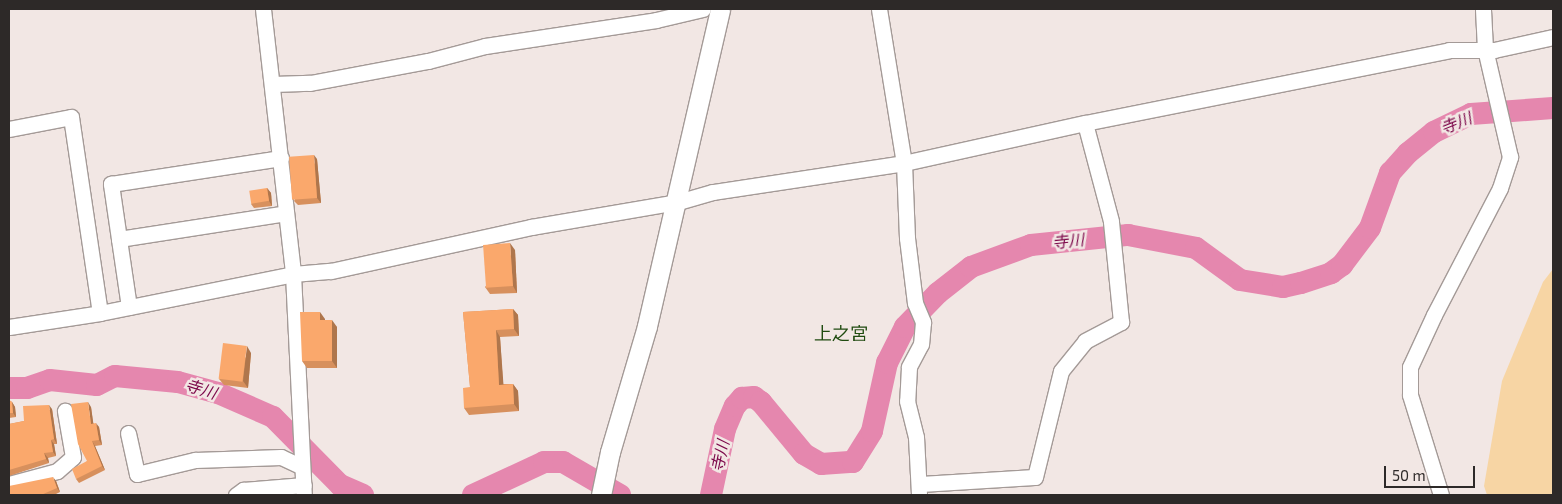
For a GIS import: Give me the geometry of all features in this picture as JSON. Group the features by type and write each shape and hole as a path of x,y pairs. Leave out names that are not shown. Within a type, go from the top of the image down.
{"street":[{"path":"236,495 243,490 304,490 292,274 273,84 263,9"},
{"path":"273,84 310,83 428,61 485,46 656,20 703,9"},
{"path":"601,495 610,452 647,326 678,202 720,9"},
{"path":"879,9 904,163 907,238 915,303 923,322 921,344 909,367 907,401 916,437 919,489 1036,477 1061,371 1084,341 1121,322 1111,221 1084,123"},
{"path":"1441,495 1410,395 1410,367 1434,315 1500,188 1510,157 1485,49 1483,9"},
{"path":"9,327 100,313 292,274 331,271 531,227 678,202 713,192 904,163 1084,123 1449,50 1485,49 1553,37"},
{"path":"9,129 71,117 100,313"},
{"path":"129,307 112,184 280,158"},
{"path":"119,239 286,213"},
{"path":"9,484 58,471 73,457 65,410"},
{"path":"128,434 137,474 195,460 281,457 302,467"}],"shaded area":[{"path":"1553,269 1553,495 1487,495 1484,486 1502,381 1543,282"}],"building":[{"path":"314,155 317,198 292,200 289,157"},
{"path":"267,188 269,201 251,204 249,191"},
{"path":"510,243 513,286 486,288 483,245"},
{"path":"513,309 514,329 496,330 499,385 513,384 514,404 464,408 463,388 470,387 463,312"},
{"path":"300,312 320,312 320,320 332,320 332,361 302,361"},
{"path":"223,343 247,346 242,382 219,379"},
{"path":"9,400 12,402 13,413 9,413"},
{"path":"88,402 91,424 96,423 99,440 92,441 102,466 76,479 72,469 87,461 78,444 71,404"},
{"path":"49,405 54,439 51,440 53,452 44,453 46,459 9,470 9,424 24,421 23,406"},
{"path":"53,477 57,488 41,495 9,495 9,486"}],"waterway":[{"name":"寺川","path":"711,495 725,429 735,406 742,398 754,397 761,402 804,454 821,464 853,462 872,431 887,363 905,327 938,293 971,267 1031,245 1128,235 1196,248 1240,280 1283,287 1301,283 1331,273 1342,265 1370,228 1390,173 1408,153 1434,132 1471,114 1553,108"},
{"name":"寺川","path":"9,388 27,388 50,380 97,385 115,376 178,382 218,393 273,417 340,485 363,495"},
{"name":"寺川","path":"473,495 544,462 563,462 620,495"}],"district":[{"name":"上之宮","path":"841,333"}]}
